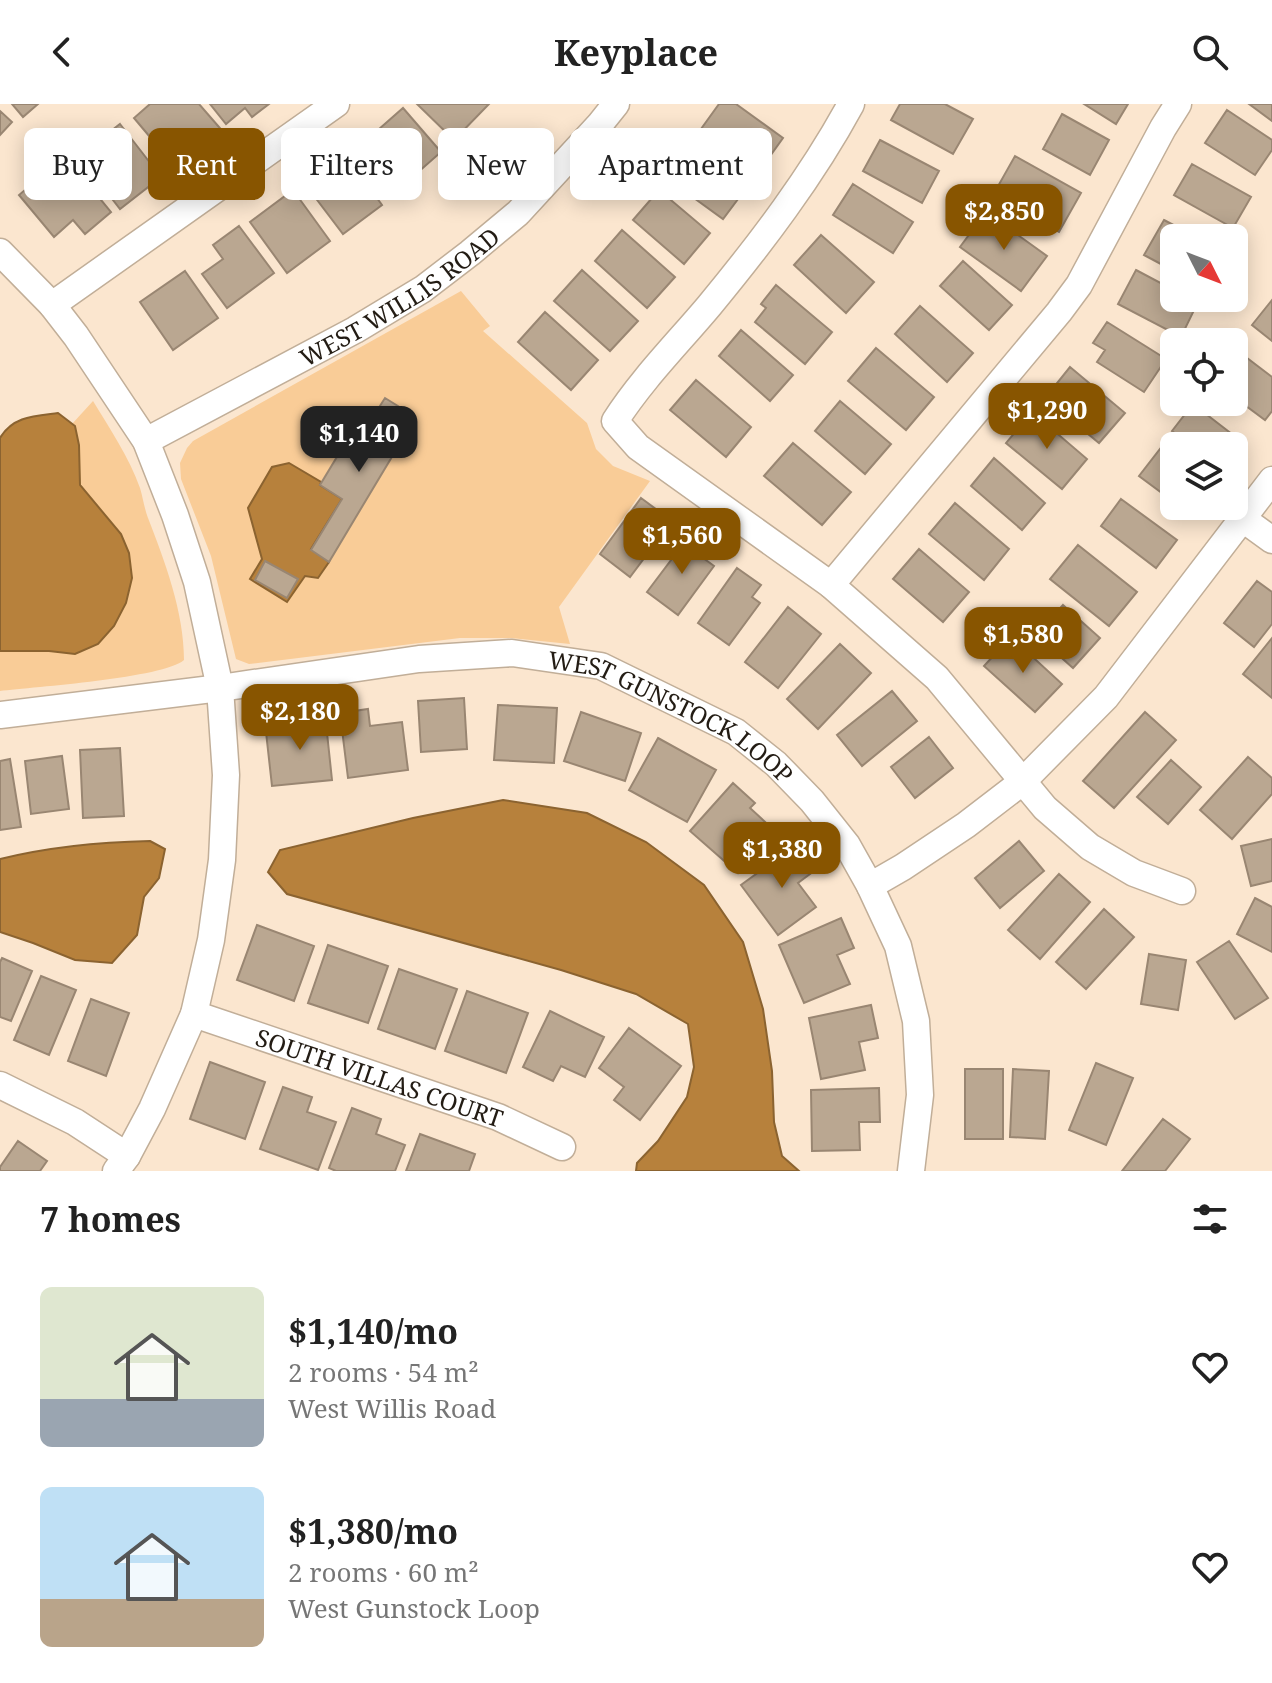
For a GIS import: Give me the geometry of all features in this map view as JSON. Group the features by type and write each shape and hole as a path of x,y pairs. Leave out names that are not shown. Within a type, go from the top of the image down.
{"street":[{"path":"52,305 336,104"},
{"name":"WEST WILLIS ROAD","path":"146,441 355,330 423,289 518,213 616,104"},
{"path":"851,104 770,229 632,394 615,421 638,447 831,585 937,678 1045,808 1090,847 1134,873 1182,891"},
{"path":"831,585 1079,285 1178,104"},
{"path":"0,252 52,305 76,336 146,441 197,582 220,688 226,775 222,860 211,940 194,1014 152,1109 121,1164 75,1122 0,1085"},
{"path":"1248,512 1272,480"},
{"path":"870,886 966,825 1022,782 1106,697 1242,520"},
{"path":"1244,520 1272,540"},
{"name":"WEST GUNSTOCK LOOP","path":"0,715 220,688 425,658 512,653 601,666 736,732 776,764 812,801 847,845 898,946 916,1021 920,1095 914,1170"},
{"name":"SOUTH VILLAS COURT","path":"194,1014 498,1117 562,1147"}],"shaded area":[{"path":"461,291 490,326 483,331 587,423 596,449 613,466 650,481 559,607 570,644 511,638 460,638 249,664 236,659 211,556 181,479 180,463 193,441","holes":["385,398 406,411 395,429 405,436 321,575 305,575 287,602 251,579 262,559 289,463 321,482 349,438 357,442"]},
{"path":"93,401 125,454 140,488 177,606 184,660 152,672 126,677 0,691 0,651 76,654 98,644 114,626 121,534 80,485 79,445 72,424"},
{"path":"58,413 75,426 80,485 121,534 129,553 132,578 126,603 114,626 98,644 75,654 0,651 0,438 18,421"},
{"path":"289,463 342,499 311,549 329,562 318,578 305,576 287,602 250,579 262,559 248,508 272,467"},
{"path":"503,800 587,813 646,842 704,885 743,942 763,1009 772,1071 774,1122 782,1156 799,1171 636,1171 637,1163 658,1141 687,1097 694,1067 688,1024 636,994 561,970 287,894 268,872 280,850"},
{"path":"150,841 165,849 159,878 144,897 137,935 112,963 75,960 0,932 0,859 74,846"}],"building":[{"path":"12,104 38,104 23,117"},
{"path":"150,104 199,104 220,128 148,128 148,135 134,118"},
{"path":"210,104 269,104 252,117 245,108 226,124"},
{"path":"417,104 489,104 466,128 442,128"},
{"path":"719,104 736,104 769,128 702,128"},
{"path":"900,104 945,104 973,119 953,154 891,120"},
{"path":"1084,104 1128,104 1116,124"},
{"path":"1249,104 1272,104 1272,121"},
{"path":"403,108 420,128 380,128"},
{"path":"1227,110 1272,140 1272,150 1255,175 1205,143"},
{"path":"0,111 12,122 0,135"},
{"path":"1062,114 1109,140 1090,175 1043,149"},
{"path":"422,130 438,149 438,155 422,169"},
{"path":"772,130 783,138 772,153"},
{"path":"132,140 148,160 148,187 132,200"},
{"path":"880,140 939,171 922,203 863,171"},
{"path":"1015,156 1081,193 1059,232 993,195"},
{"path":"1192,164 1251,197 1235,224 1226,224 1174,195"},
{"path":"853,184 913,222 893,253 833,215"},
{"path":"24,191 24,200 101,200 111,212 85,234 73,220 54,237 19,195"},
{"path":"281,199 300,200 330,241 287,273 250,222"},
{"path":"113,200 132,200 120,209"},
{"path":"317,200 378,200 382,205 343,234"},
{"path":"650,200 671,200 710,233 684,264 633,220"},
{"path":"697,200 737,200 723,219"},
{"path":"986,212 1047,256 1021,291 960,247"},
{"path":"239,226 274,273 227,308 202,274 223,259 213,245"},
{"path":"1160,227 1160,264 1144,255"},
{"path":"622,230 675,277 647,308 595,261"},
{"path":"821,235 874,282 846,313 794,265"},
{"path":"963,261 1012,305 989,330 940,286"},
{"path":"582,270 638,321 610,351 554,301"},
{"path":"1136,270 1160,283 1160,312 1193,312 1185,328 1164,328 1118,304"},
{"path":"185,271 218,318 173,350 140,302"},
{"path":"776,285 832,332 805,364 755,322 766,308 761,304"},
{"path":"1272,300 1272,341 1252,325"},
{"path":"920,306 973,353 947,382 895,334"},
{"path":"545,312 598,360 571,390 518,342"},
{"path":"1107,322 1160,355 1160,368 1144,392 1097,362 1105,350 1093,343"},
{"path":"741,330 793,375 770,401 719,356"},
{"path":"876,348 934,397 906,430 848,381"},
{"path":"1248,359 1272,377 1272,411 1265,420 1248,407"},
{"path":"1070,367 1125,413 1099,443 1045,398"},
{"path":"696,380 751,427 726,457 670,410"},
{"path":"385,398 406,411 395,429 405,435 329,562 311,550 342,499 320,485 349,437 357,442"},
{"path":"840,401 891,444 865,474 815,431"},
{"path":"1032,412 1087,459 1062,489 1006,443"},
{"path":"1184,416 1209,416 1229,432 1173,432"},
{"path":"793,443 851,492 822,525 764,476"},
{"path":"1160,449 1160,492 1139,476"},
{"path":"994,458 1045,503 1022,530 971,486"},
{"path":"641,498 672,521 630,577 600,554"},
{"path":"1121,499 1177,540 1156,568 1101,526"},
{"path":"955,503 1009,549 984,580 929,534"},
{"path":"690,535 705,546 699,555 714,566 678,615 647,592"},
{"path":"1078,545 1137,592 1109,626 1050,579"},
{"path":"919,549 969,592 943,622 893,579"},
{"path":"265,561 298,579 287,598 255,580"},
{"path":"737,568 761,585 752,597 760,603 729,645 698,623"},
{"path":"1257,581 1272,592 1272,624 1254,647 1224,623"},
{"path":"1063,605 1100,638 1073,668 1036,635"},
{"path":"788,607 821,634 778,688 745,662"},
{"path":"1011,637 1062,684 1035,712 984,666"},
{"path":"1272,638 1272,698 1243,674"},
{"path":"840,644 871,673 818,729 787,699"},
{"path":"892,691 917,721 862,766 837,735"},
{"path":"464,698 467,749 421,752 418,701"},
{"path":"498,705 557,708 554,763 494,760"},
{"path":"368,709 370,726 402,722 408,770 348,778 340,713"},
{"path":"581,712 641,733 625,781 564,761"},
{"path":"1145,712 1176,740 1114,808 1083,781"},
{"path":"325,714 332,780 272,786 266,732 294,729 293,718"},
{"path":"929,737 953,768 915,798 891,767"},
{"path":"658,738 716,770 687,822 629,790"},
{"path":"120,748 124,816 83,818 80,750"},
{"path":"62,756 69,809 31,814 25,761"},
{"path":"1248,757 1272,778 1272,794 1232,839 1200,810"},
{"path":"10,759 21,827 0,830 0,761"},
{"path":"1171,760 1201,787 1168,824 1137,797"},
{"path":"733,783 755,803 750,808 775,831 738,873 690,831"},
{"path":"1272,839 1272,881 1251,886 1241,846"},
{"path":"1019,841 1044,871 1000,908 975,878"},
{"path":"796,845 814,871 798,883 816,907 778,935 741,885"},
{"path":"1059,874 1090,902 1040,959 1008,930"},
{"path":"1255,898 1272,907 1272,952 1237,934"},
{"path":"1104,909 1134,937 1086,989 1056,962"},
{"path":"841,918 854,948 837,955 850,984 804,1003 779,945"},
{"path":"257,925 314,946 294,1001 237,980"},
{"path":"1229,941 1268,998 1235,1019 1197,962"},
{"path":"328,945 388,966 368,1023 308,1003"},
{"path":"1149,954 1186,960 1178,1010 1141,1004"},
{"path":"2,958 32,971 11,1021 0,1017"},
{"path":"399,969 457,989 435,1049 378,1029"},
{"path":"41,976 76,990 49,1055 14,1040"},
{"path":"467,991 528,1013 506,1073 445,1051"},
{"path":"91,999 129,1013 106,1076 68,1061"},
{"path":"871,1005 878,1038 859,1042 865,1070 821,1079 809,1018"},
{"path":"550,1011 604,1037 585,1077 561,1066 553,1081 523,1067"},
{"path":"629,1028 681,1066 640,1120 614,1100 624,1087 599,1068"},
{"path":"210,1062 265,1082 245,1139 190,1119"},
{"path":"1096,1063 1133,1078 1106,1145 1069,1130"},
{"path":"965,1069 1003,1069 1003,1139 965,1139"},
{"path":"1013,1069 1049,1071 1045,1139 1010,1137"},
{"path":"283,1087 312,1097 307,1112 336,1122 318,1170 260,1149"},
{"path":"879,1088 880,1122 859,1122 860,1150 812,1151 811,1090"},
{"path":"352,1108 381,1119 376,1134 405,1145 395,1171 336,1171 329,1168"},
{"path":"1163,1119 1190,1139 1165,1171 1122,1171"},
{"path":"420,1134 475,1154 469,1171 406,1171"},
{"path":"18,1141 47,1161 40,1171 0,1171"}]}
